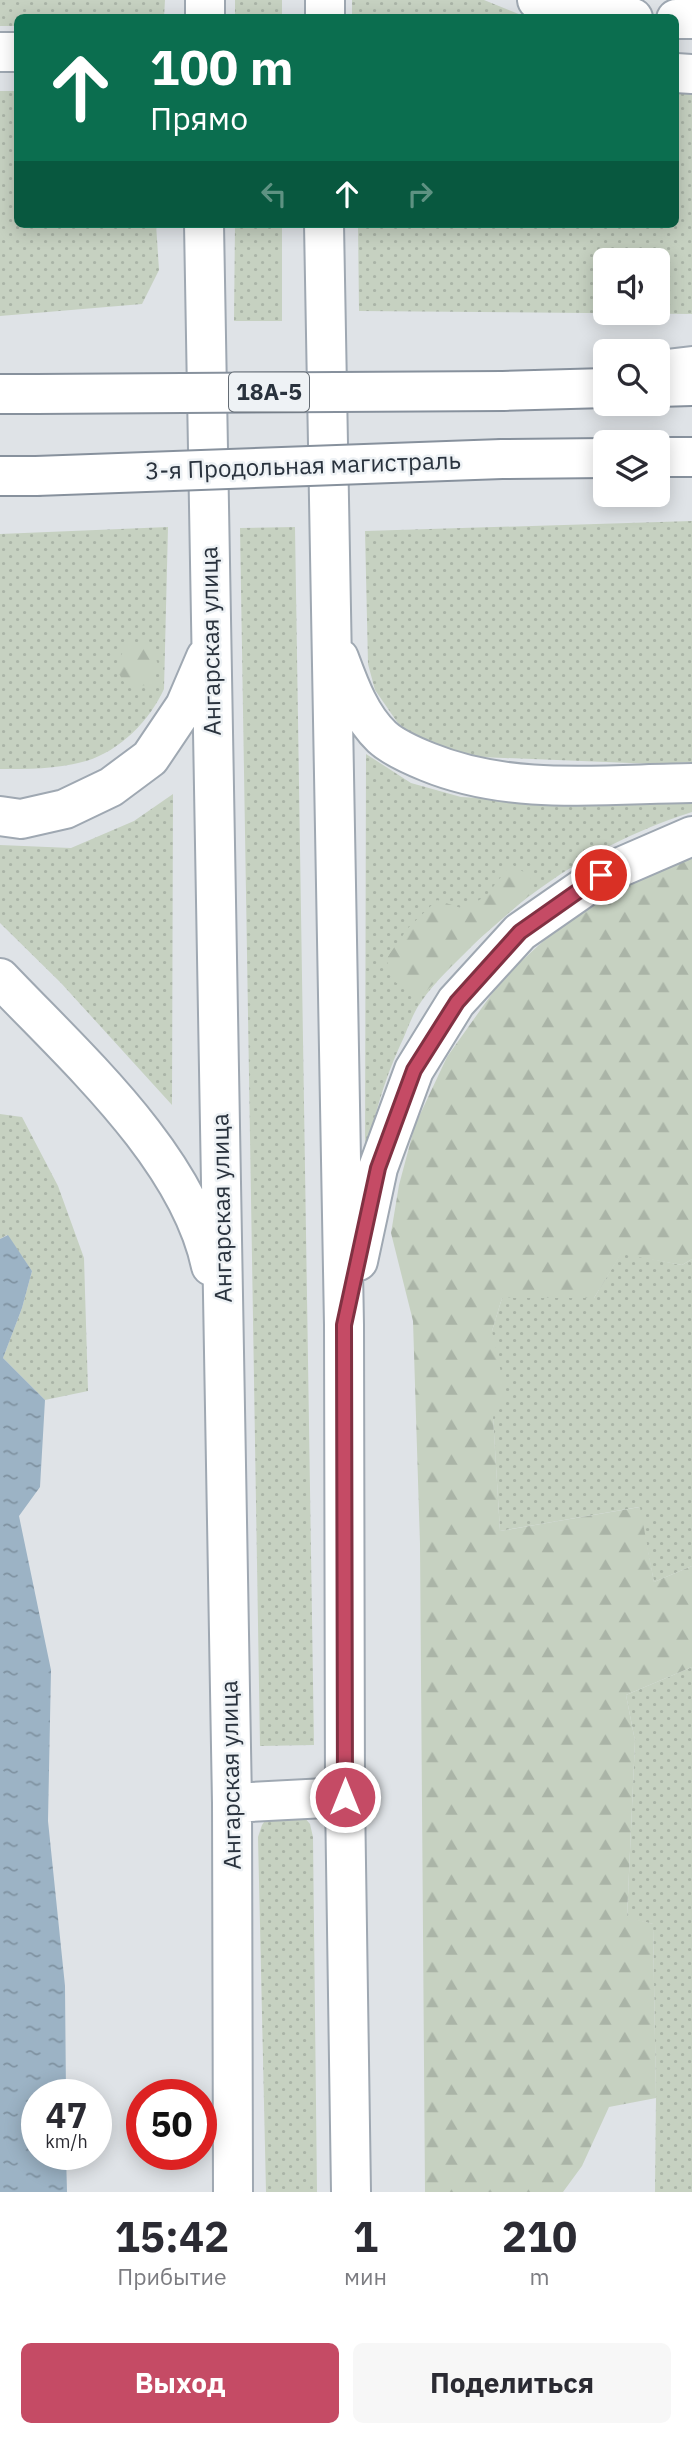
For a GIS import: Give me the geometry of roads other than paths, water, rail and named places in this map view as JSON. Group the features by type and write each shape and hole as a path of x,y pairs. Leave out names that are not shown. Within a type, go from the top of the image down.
{"main road":[{"path":"537,0 565,9 603,14"},
{"path":"189,228 203,275"},
{"name":"Ангарская улица","path":"204,228 232,1803 233,2192"},
{"path":"326,231 344,1325 345,1797 351,2192"},
{"path":"670,369 692,366"},
{"path":"503,391 593,379"},
{"path":"670,387 692,386"},
{"name":"18А-5","path":"12,391 503,391 593,388"},
{"path":"670,457 692,457"},
{"name":"3-я Продольная магистраль","path":"0,490 18,476 593,458"},
{"path":"502,459 593,465"},
{"path":"670,470 692,472"},
{"path":"332,616 338,656 351,690 366,717 383,738 412,756 450,771 497,783 692,783"},
{"path":"0,816 21,819 65,809 110,786 150,758 185,706 211,645"},
{"path":"344,1325 378,1168 414,1070 457,1002 520,932 601,875 692,836"},
{"path":"0,978 151,1143 188,1201 206,1245 224,1331"},
{"path":"232,1803 345,1797"}],"water":[{"path":"8,1235 32,1271 22,1308 3,1358 45,1400 40,1487 19,1516 51,1670 48,1821 65,1986 66,2079 21,2079 21,2170 66,2170 67,2192 0,2192 0,1239"}]}
